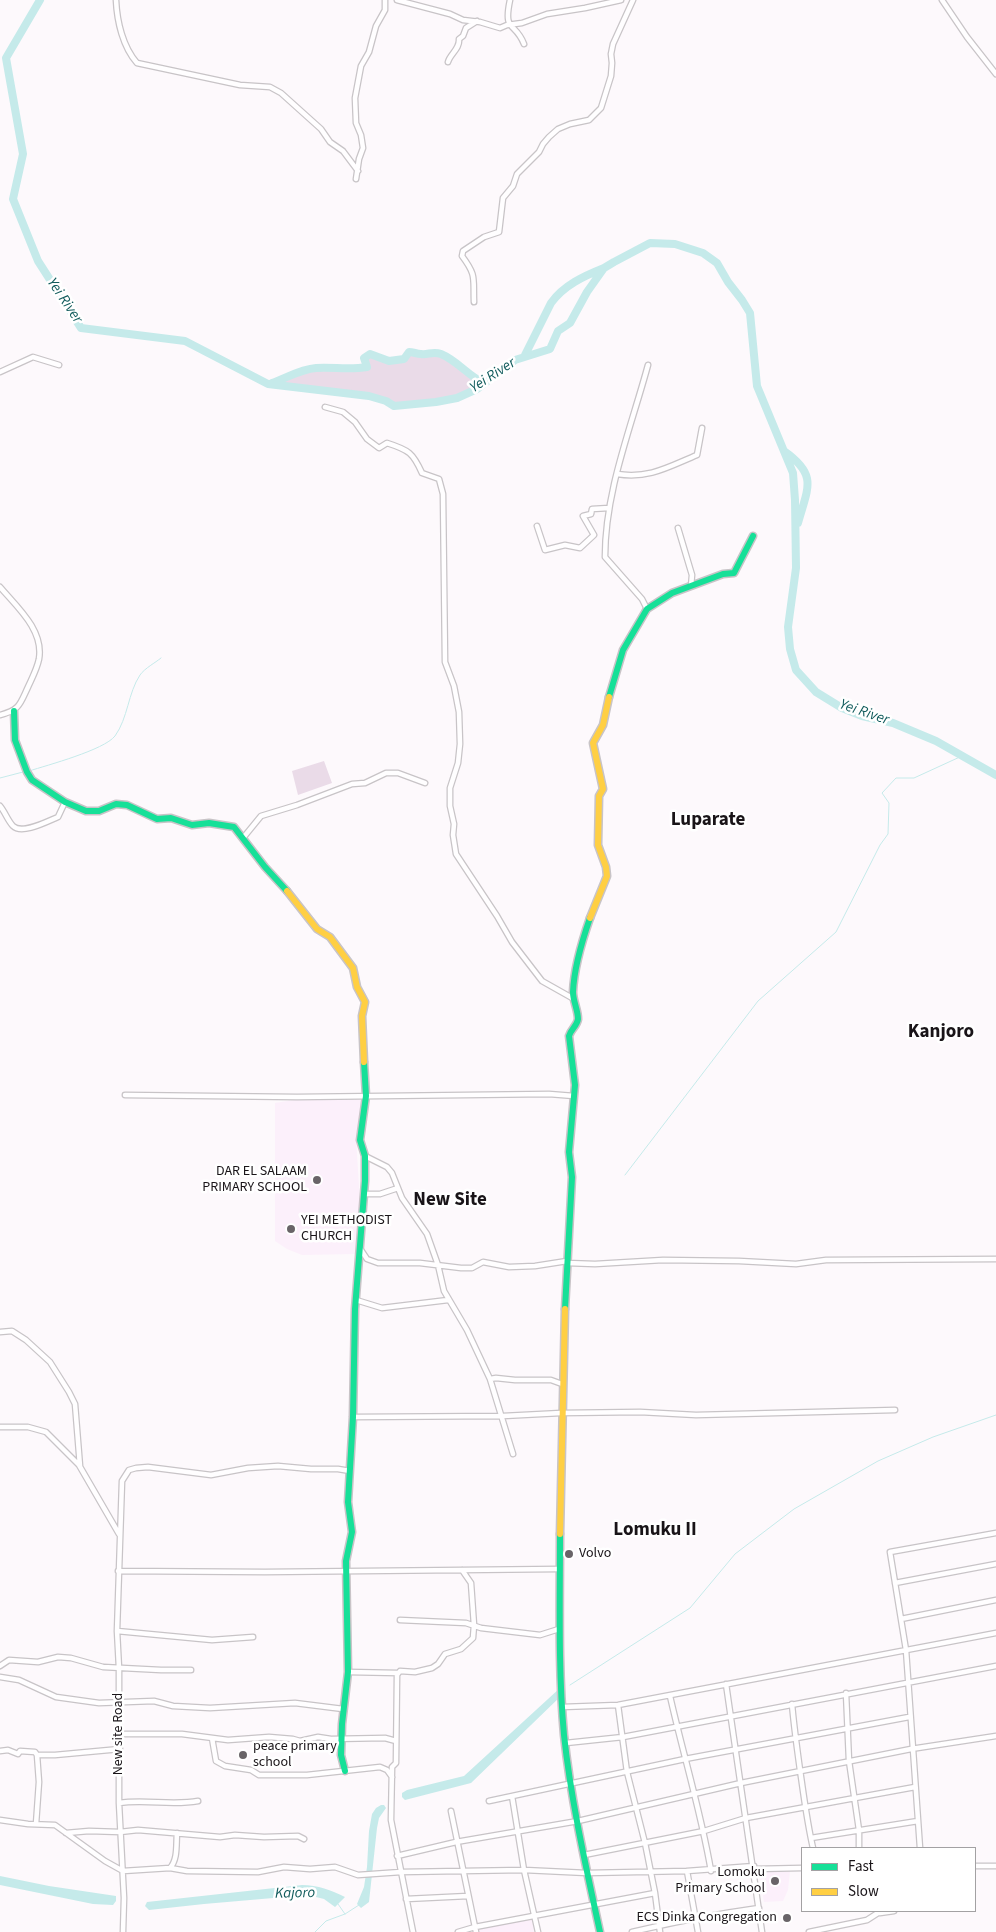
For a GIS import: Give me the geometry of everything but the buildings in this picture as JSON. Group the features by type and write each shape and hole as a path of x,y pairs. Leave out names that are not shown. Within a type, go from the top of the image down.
{"street":[{"path":"116,0 116,14 129,53 137,63 240,84 270,87 281,93 321,129 330,142 343,151 358,171"},
{"path":"356,178 359,159 364,148 356,123 355,98 361,66 369,52 376,26 385,10 385,0"},
{"path":"397,0 450,14 464,20 500,28 547,14 621,0"},
{"path":"510,0 507,18 509,24 520,36 524,44"},
{"path":"474,302 475,277 462,256 463,251 484,237 500,232 503,198 513,186 517,174 539,152 549,137 558,129 588,120 601,108 611,76 613,44 633,0"},
{"path":"942,0 967,37 996,74"},
{"path":"448,62 451,54 460,43 459,39 463,36 466,28 476,22"},
{"path":"0,372 33,357 60,365"},
{"path":"647,609 633,588 605,557 605,535 617,474 634,408 648,365"},
{"path":"325,407 343,412 355,422 367,439 379,448 387,443 399,447 414,456 422,473 439,479 443,494 445,662 456,691 460,744 458,763 450,788 450,806 454,824 453,835 456,854 512,942 542,981 574,999"},
{"path":"617,474 645,475 696,455 702,428"},
{"path":"537,526 545,550 565,545 580,548 594,536 583,516 591,514 592,509 609,508"},
{"path":"678,528 692,575 691,586"},
{"path":"600,1932 587,1873 566,1743 562,1707 559,1629 561,1413 572,1177 569,1152 575,1085 569,1036 571,1030 576,1026 578,1018 574,999 574,976 581,945 594,904 607,876 606,867 598,845 599,796 603,789 593,743 603,725 623,650 647,609 672,594 691,586 723,574 734,573 753,536"},
{"path":"0,587 27,618 35,632 40,649 37,665 22,704 14,711 0,715"},
{"path":"14,711 15,740 27,772 32,780 50,790 65,802 75,804 86,811 99,811 116,804 127,805 156,819 171,818 192,825 209,823 234,827 264,867 281,883 317,929 330,937 353,968 357,987 365,1002 362,1016 362,1037 366,1096 360,1140 364,1156 364,1194 356,1300 353,1417 348,1502 352,1532 346,1561 348,1571 348,1672 343,1708 340,1755 345,1771"},
{"path":"243,838 261,816 352,784 365,783 386,773 398,773 425,783"},
{"path":"0,806 14,827 19,830 25,830 58,817 65,802"},
{"path":"125,1096 297,1097 550,1094 574,1096"},
{"path":"364,1156 387,1167 402,1198 427,1234 448,1300 467,1330 490,1379 513,1454"},
{"path":"364,1194 380,1194 398,1188"},
{"path":"361,1250 367,1259 378,1263 469,1268 483,1262 509,1267 567,1262 595,1264 664,1260 739,1260 796,1264 826,1260 996,1259"},
{"path":"356,1300 382,1308 448,1300"},
{"path":"0,1332 12,1331 26,1340 50,1362 69,1392 75,1404 80,1467"},
{"path":"490,1379 551,1380 562,1384"},
{"path":"353,1417 502,1416 640,1412 696,1415 896,1410"},
{"path":"0,1427 28,1426 46,1432 80,1467 119,1535"},
{"name":"New site Road","path":"123,1932 123,1871 119,1802 120,1703 117,1631 122,1481 129,1470 136,1468 174,1469 211,1475 248,1468 272,1466 350,1471"},
{"path":"920,1847 911,1749 906,1650 890,1552 996,1533"},
{"path":"896,1583 996,1564"},
{"path":"118,1571 560,1569"},
{"path":"348,1672 421,1672 436,1666 445,1654 458,1651 470,1642 474,1634 471,1583 462,1570"},
{"path":"901,1618 996,1600"},
{"path":"400,1620 466,1623 540,1635 559,1629"},
{"path":"117,1631 212,1640 252,1637"},
{"path":"562,1707 618,1705 996,1633"},
{"path":"0,1666 4,1662 13,1659 34,1662 58,1657 78,1660 94,1666 191,1670"},
{"path":"566,1743 623,1737 846,1693 996,1666"},
{"path":"398,1673 396,1675 396,1763 392,1767 392,1820 397,1856 413,1932"},
{"path":"0,1677 18,1680 56,1697 100,1703 154,1701 174,1706 210,1708 295,1702 343,1708"},
{"path":"726,1684 762,1932"},
{"path":"846,1693 849,1761 859,1830 859,1847"},
{"path":"670,1696 704,1831 711,1871"},
{"path":"792,1704 804,1808 813,1847"},
{"path":"618,1705 627,1772 645,1843 655,1893 659,1930"},
{"path":"489,1801 685,1759 909,1717"},
{"path":"120,1734 182,1734 228,1740 269,1737 293,1739 300,1742 318,1737 385,1738 396,1740"},
{"path":"397,1856 456,1842 578,1821 635,1809 693,1793 849,1761 996,1736"},
{"path":"212,1738 216,1762 225,1766 251,1770 259,1775 307,1775 380,1767 386,1770 392,1777"},
{"path":"0,1751 8,1750 17,1754 20,1751 33,1752 37,1755 55,1755 120,1749"},
{"path":"36,1824 39,1782 37,1755"},
{"path":"584,1855 704,1831 746,1818 915,1787"},
{"path":"512,1796 524,1870 538,1932"},
{"path":"119,1802 144,1800 184,1803 198,1801"},
{"path":"451,1811 475,1930"},
{"path":"0,1820 55,1825 105,1861 123,1871 170,1868 188,1871 258,1872 284,1867 310,1869 336,1867 358,1875 400,1872 524,1870 587,1873 711,1871 754,1867 801,1868"},
{"path":"811,1838 918,1822"},
{"path":"66,1833 138,1830 155,1833 220,1837 234,1835 264,1837 298,1836 304,1839"},
{"path":"170,1868 174,1864 176,1855 177,1833"},
{"path":"976,1866 996,1866"},
{"path":"687,1871 698,1932"},
{"path":"458,1932 655,1893"},
{"path":"406,1899 468,1896"},
{"path":"632,1932 659,1930 695,1917 759,1908"},
{"path":"808,1932 867,1920 881,1912"}],"shaded area":[{"path":"409,352 441,354 484,383 463,395 441,402 394,406 386,401 369,396 268,384 314,368 367,367 364,358 370,354 389,361 404,359"},
{"path":"324,761 332,783 298,795 292,771"},
{"name":"DAR EL SALAAM PRIMARY SCHOOL","path":"330,1098 362,1100 356,1137 360,1203 355,1254 302,1255 287,1249 275,1241 275,1103"},
{"name":"Lomoku Primary School","path":"759,1871 790,1871 788,1890 783,1901 764,1902"},
{"path":"532,1919 534,1932 479,1932 478,1928"}],"water":[{"path":"560,1688 561,1696 471,1783 405,1800 402,1797 402,1793 407,1790 464,1776"},
{"path":"381,1805 384,1805 386,1808 379,1818 377,1828 369,1902 361,1908 357,1904 364,1887 372,1814"},
{"path":"0,1876 49,1886 116,1896 116,1901 113,1905 93,1904 0,1885"},
{"path":"302,1885 324,1888 345,1897 335,1907 324,1899 308,1895 149,1910 145,1906 147,1902"}],"waterway":[{"name":"Yei River","path":"40,0 6,58 23,154 13,199 38,261 81,328 185,341 268,384 369,396 386,401 394,406 436,402 457,398 477,389 515,360 550,349 558,331 570,323 587,292 604,268 614,262 650,243 675,244 703,253 717,263 750,313 757,386 793,473 796,568 788,627 790,649 796,670 816,692 842,708 862,716 893,723 936,741 996,775"},
{"path":"525,355 551,303 556,297 575,282 604,268"},
{"path":"272,383 310,369 367,367 364,358 370,354 389,361 404,359 409,352 441,354 484,383"},
{"path":"784,451 802,467 806,475 807,491 798,523"},
{"path":"29,771 100,747 115,736 140,675 161,658"},
{"path":"625,1175 758,1001 836,932 880,845 888,834 889,803 882,793 896,778 914,778 962,756"},
{"path":"0,778 23,772"},
{"path":"570,1685 690,1608 735,1554 794,1509 878,1461 933,1437 996,1415"},
{"name":"Kajoro","path":"338,1904 345,1914"},
{"path":"315,1932 326,1921 345,1914 359,1905"}],"traffic: fast":[{"path":"609,697 623,650 647,609 672,593 723,574 734,573 753,536"},
{"path":"14,711 15,740 27,772 32,780 65,802 86,811 99,811 116,804 127,805 157,819 171,818 192,825 209,823 234,827 265,867 287,891"},
{"path":"565,1309 572,1177 569,1152 575,1085 569,1036 578,1019 573,995 575,973 590,918"},
{"path":"345,1771 341,1755 342,1724 348,1672 346,1561 352,1532 348,1502 353,1417 355,1309 365,1181 365,1156 360,1140 366,1096 364,1062"},
{"path":"560,1534 560,1660 564,1735 584,1859 600,1932"}],"traffic: slow":[{"path":"590,918 607,876 606,867 598,845 599,796 603,789 593,743 603,725 609,697"},
{"path":"287,891 317,929 330,937 353,968 357,987 365,1002 362,1016 364,1062"},
{"path":"560,1534 565,1309"}],"place":[{"name":"DAR EL SALAAM PRIMARY SCHOOL","path":"317,1180"},
{"name":"YEI METHODIST CHURCH","path":"291,1229"},
{"name":"Volvo","path":"569,1554"},
{"name":"peace primary school","path":"243,1755"},
{"name":"Lomoku Primary School","path":"775,1881"},
{"name":"ECS Dinka Congregation","path":"787,1918"}],"district":[{"name":"Luparate","path":"708,821"},
{"name":"Kanjoro","path":"941,1033"},
{"name":"New Site","path":"450,1201"},
{"name":"Lomuku II","path":"655,1531"}]}
